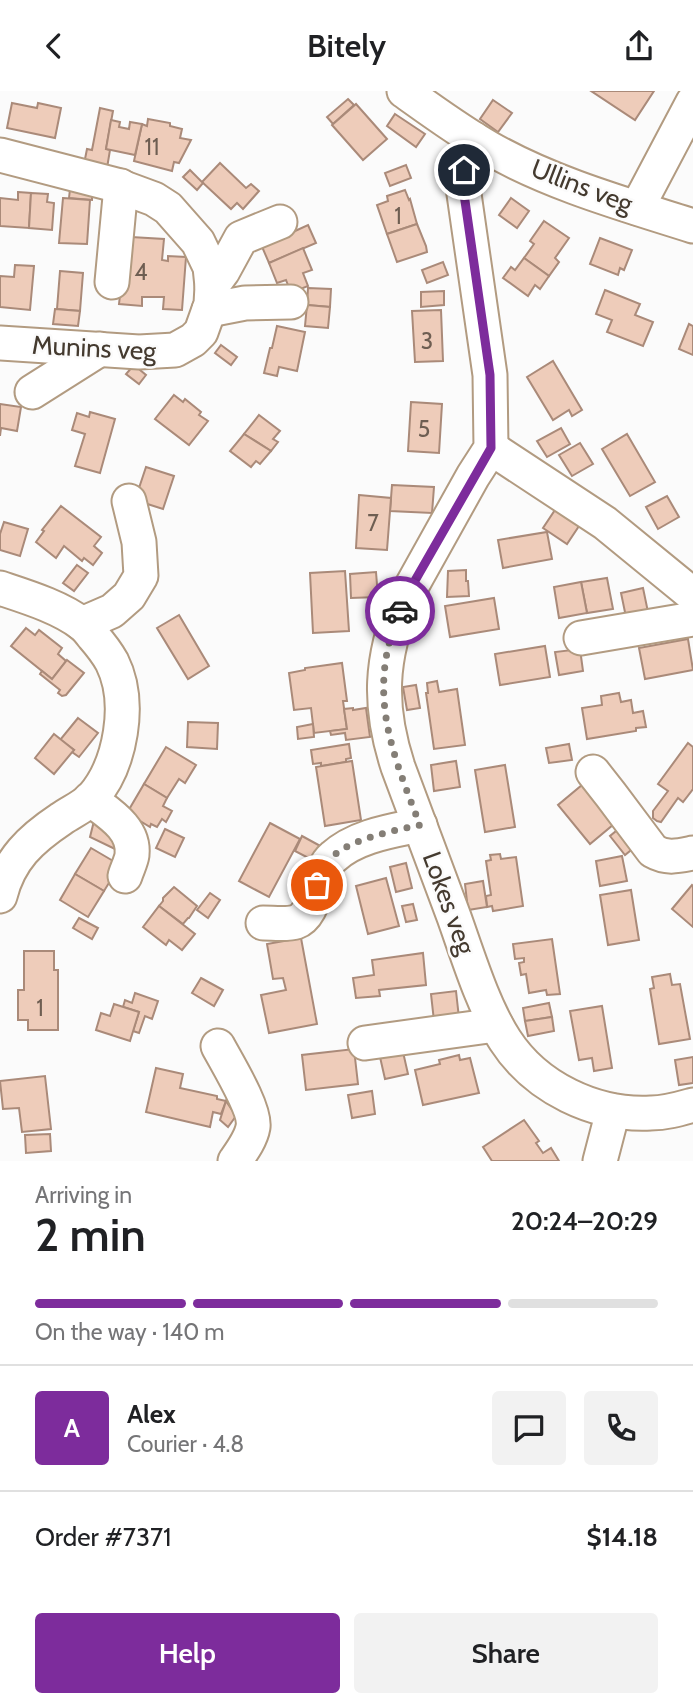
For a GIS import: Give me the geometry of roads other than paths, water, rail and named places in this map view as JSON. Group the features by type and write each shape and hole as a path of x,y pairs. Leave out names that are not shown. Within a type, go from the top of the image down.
{"street":[{"name":"Ullins veg","path":"404,91 474,139 508,157 583,190 693,226"},
{"path":"637,208 693,102"},
{"path":"474,139 464,170 463,187 490,375 491,448 605,523 693,595"},
{"path":"0,155 121,186 154,199 168,208 205,254 209,267 210,298 246,303 291,302"},
{"path":"112,282 121,186"},
{"name":"Munins veg","path":"0,343 139,352 175,350 193,340 201,331 210,298 241,238 280,222"},
{"path":"32,392 100,349"},
{"name":"Lokes veg","path":"491,448 405,598 394,626 387,652 383,690 388,734 398,767 496,1025 516,1055 547,1083 594,1107 649,1114 693,1105"},
{"path":"82,624 112,611 130,596 141,576 139,542 129,501"},
{"path":"0,588 37,601 82,624 112,662 122,718 112,764 100,787 90,799 21,851 9,869 0,896"},
{"path":"581,638 693,619"},
{"path":"593,772 653,851 659,854 683,855"},
{"path":"90,799 117,820 128,834 132,856 125,876"},
{"path":"263,923 297,922 306,915 326,864 341,850 383,833 420,825"},
{"path":"365,1043 496,1025"},
{"path":"218,1046 251,1111 254,1126 246,1146 235,1161"},
{"path":"600,1161 613,1111"}]}
